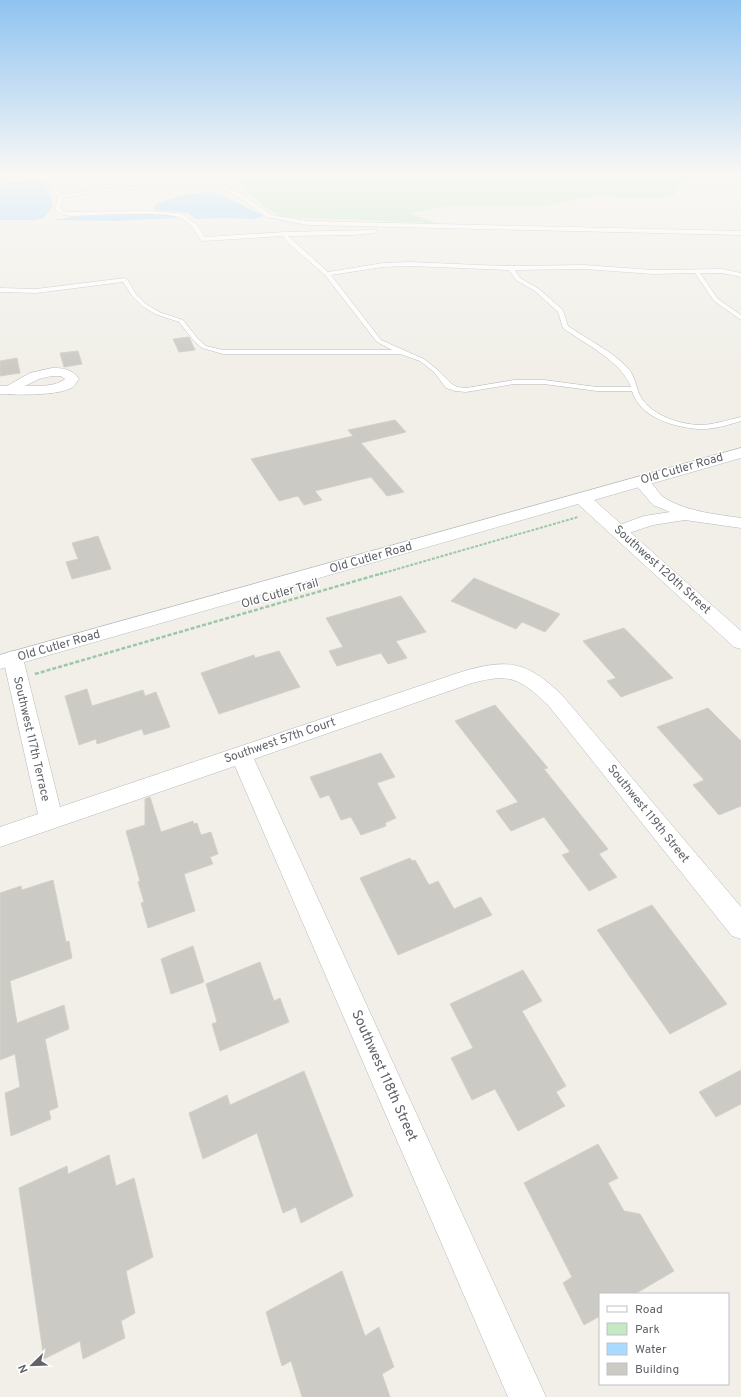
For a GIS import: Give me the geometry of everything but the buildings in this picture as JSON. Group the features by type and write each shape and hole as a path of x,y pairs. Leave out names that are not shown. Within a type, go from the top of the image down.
{"main road":[{"name":"Old Cutler Road","path":"6,660 581,507 641,481 741,453"},
{"name":"Southwest 120th Street","path":"581,507 620,531 741,642"}],"street":[{"path":"641,481 659,502 694,515 741,523"},
{"path":"620,531 655,519 670,516 694,515"},
{"name":"Southwest 117th Terrace","path":"6,660 51,820"},
{"name":"Southwest 57th Court","path":"0,837 482,673 500,670 515,671 529,676 555,700"},
{"name":"Southwest 119th Street","path":"555,700 741,927"},
{"name":"Southwest 118th Street","path":"241,755 527,1397"}],"lane":[{"path":"203,238 223,238"},
{"path":"288,238 327,274 379,341 422,360 436,370 449,386 455,389 466,390 514,382 544,382 597,389 635,389"},
{"path":"327,274 383,265 410,264 510,268 584,267 653,272 722,271 741,275"},
{"path":"510,268 518,279 527,286 537,290 561,310 566,327 626,370 638,399 650,411 665,420 699,427 719,425 741,418"},
{"path":"696,272 716,300 741,318"},
{"path":"0,290 36,291 126,280 134,295 144,305 157,313 181,321 196,340 204,347 223,352 401,352"}],"path":[{"name":"Old Cutler Trail","path":"31,675 581,507"}]}
